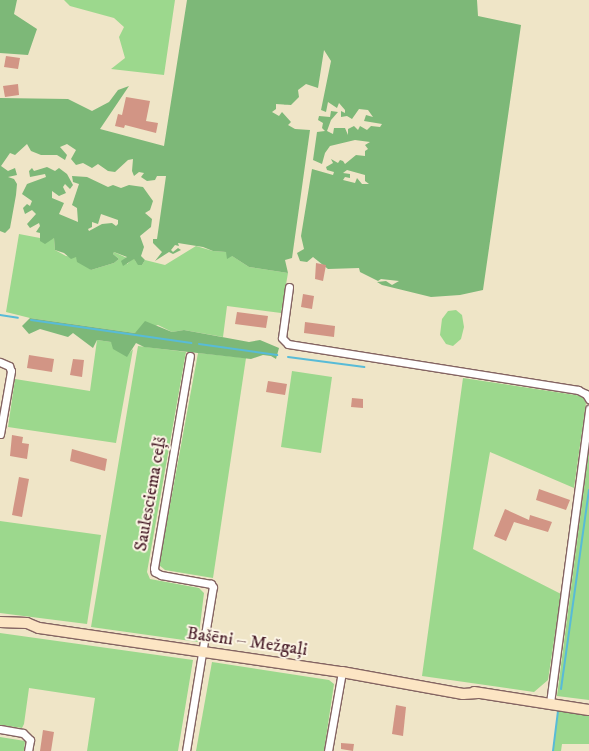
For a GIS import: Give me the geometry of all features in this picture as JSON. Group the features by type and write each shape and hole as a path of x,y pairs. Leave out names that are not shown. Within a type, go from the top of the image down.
{"street":[{"path":"289,288 282,338 288,344 578,390 586,394 589,399"},
{"name":"Saulesciema ceļš","path":"190,356 154,568 155,572 161,575 212,584 202,652"},
{"path":"0,362 9,366 11,371 0,434"},
{"path":"550,703 589,409"},
{"name":"Bašēni – Mežgaļi","path":"0,622 26,629 38,628 342,672 450,690 463,694 478,693 589,710"},
{"path":"186,751 202,652"},
{"path":"328,751 342,672"},
{"path":"0,729 23,733 30,740 28,751"}],"green space":[{"path":"0,0 17,0 14,14 37,29 28,55 0,53"},
{"path":"64,0 175,0 164,75 111,69 125,58 119,37 124,27 114,18 70,6"},
{"path":"187,0 477,0 478,16 521,25 483,290 460,295 431,297 382,285 377,282 386,281 392,285 399,281 381,279 378,281 360,272 359,268 328,269 313,257 307,262 300,261 297,253 304,249 301,236 312,169 333,175 334,172 327,170 326,167 333,163 331,159 338,163 340,160 343,161 345,164 356,155 365,156 365,151 368,149 365,145 370,142 355,140 330,146 325,153 322,164 313,160 317,132 325,131 322,128 323,123 318,120 319,116 330,117 331,111 338,112 331,120 327,131 333,134 334,128 345,128 348,135 348,129 354,126 358,130 360,126 367,130 371,126 380,127 382,124 364,121 366,115 373,117 368,110 359,109 352,119 347,116 341,117 341,111 345,113 345,110 339,103 337,108 328,102 326,112 321,110 331,61 324,50 318,88 306,84 298,90 299,97 291,105 276,104 276,109 272,112 279,116 282,112 291,122 288,125 295,129 310,130 292,258 285,260 288,273 249,267 232,256 227,259 226,252 178,243 179,246 175,245 171,250 173,252 178,248 181,250 173,254 169,252 155,261 162,252 153,243 153,239 157,239 166,176 157,176 155,180 147,181 141,177 144,173 139,172 134,176 132,171 133,159 128,160 115,172 108,171 98,164 92,168 83,163 76,165 71,159 76,150 67,144 60,147 67,155 65,160 57,155 41,155 31,151 27,144 15,155 10,153 1,166 8,171 15,168 17,175 8,177 14,179 17,184 16,195 10,228 5,233 0,231 0,98 68,99 92,111 109,102 118,90 129,86 100,129 164,146","holes":["347,170 365,175 365,181 369,184 362,184 357,178 355,183 343,180 345,177 350,178 350,174 343,173"]},
{"path":"47,167 55,171 59,168 67,174 73,185 70,189 65,184 63,187 66,193 59,196 52,191 52,198 64,203 59,214 78,222 77,208 72,205 79,184 73,182 72,176 87,177 108,187 113,185 121,188 129,185 143,187 153,201 150,210 145,213 152,219 151,227 140,236 144,247 141,256 145,260 142,265 138,265 134,259 123,266 121,261 127,257 114,252 113,254 119,259 114,263 91,270 77,262 76,257 71,259 64,253 55,250 54,238 45,244 40,241 40,233 36,232 40,226 39,223 30,228 27,224 36,214 32,210 25,214 23,208 27,204 30,206 32,201 22,194 27,184 46,177 45,174 30,177 29,171 32,168 34,171","holes":["101,214 118,220 116,226 112,223 102,224 89,231 88,229 92,227 92,222 98,224"]},
{"path":"19,234 40,238 40,241 54,238 55,250 66,256 76,257 91,270 114,263 119,259 113,254 114,252 127,258 127,264 134,258 136,262 142,265 145,260 165,265 196,246 213,251 226,252 249,267 288,273 281,313 227,306 223,337 184,330 172,332 158,325 135,333 30,318 6,312"},
{"path":"456,310 462,315 464,327 461,339 453,346 446,344 440,335 442,319 448,311"},
{"path":"30,318 135,333 145,321 172,332 184,330 249,342 260,340 279,348 276,359 263,355 251,359 144,347 136,343 127,357 113,349 111,342 97,340 93,348 73,333 68,337 40,329 29,334 22,326"},
{"path":"97,340 111,342 127,356 133,349 116,443 8,427 15,379 90,391"},
{"path":"138,346 186,352 147,572 150,579 199,588 204,593 198,642 91,627"},
{"path":"198,353 246,358 213,578 165,570 159,565"},
{"path":"292,371 332,377 321,453 281,447"},
{"path":"463,378 582,396 586,403 574,488 490,452 473,549 561,594 548,680 534,692 422,676"},
{"path":"589,449 589,700 557,696"},
{"path":"0,521 101,535 87,624 0,613"},
{"path":"0,633 193,660 178,751 87,751 95,698 29,688 22,728 0,725"},
{"path":"212,662 329,680 334,684 324,751 196,751"},
{"path":"558,711 589,715 589,744 562,744 561,751 553,751"},
{"path":"0,737 25,741 24,751 0,751"}],"building":[{"path":"6,56 20,58 18,69 4,67"},
{"path":"18,84 19,95 5,97 3,86"},
{"path":"126,97 150,101 146,121 158,123 156,133 125,125 124,128 115,126 118,114 122,115"},
{"path":"316,263 326,265 323,281 315,279"},
{"path":"303,294 314,296 312,309 301,307"},
{"path":"237,312 268,316 266,328 235,324"},
{"path":"305,322 335,326 334,337 304,333"},
{"path":"29,355 54,359 52,372 27,368"},
{"path":"73,359 84,360 82,377 70,375"},
{"path":"268,381 287,384 285,395 266,392"},
{"path":"352,398 363,399 363,408 351,407"},
{"path":"12,435 23,437 22,443 29,444 27,459 10,456"},
{"path":"72,449 107,459 105,471 70,461"},
{"path":"19,477 29,479 22,517 12,515"},
{"path":"539,489 570,500 566,510 536,500"},
{"path":"505,509 529,520 530,515 552,522 548,532 514,522 506,541 494,536"},
{"path":"396,705 406,707 403,736 392,734"},
{"path":"43,730 54,732 51,751 40,751"},
{"path":"341,743 354,744 353,751 341,749"}],"waterway":[{"path":"0,315 18,318"},
{"path":"31,320 191,343"},
{"path":"199,344 277,355"},
{"path":"288,357 364,367"},
{"path":"561,689 589,490"},
{"path":"553,751 558,711"}]}
